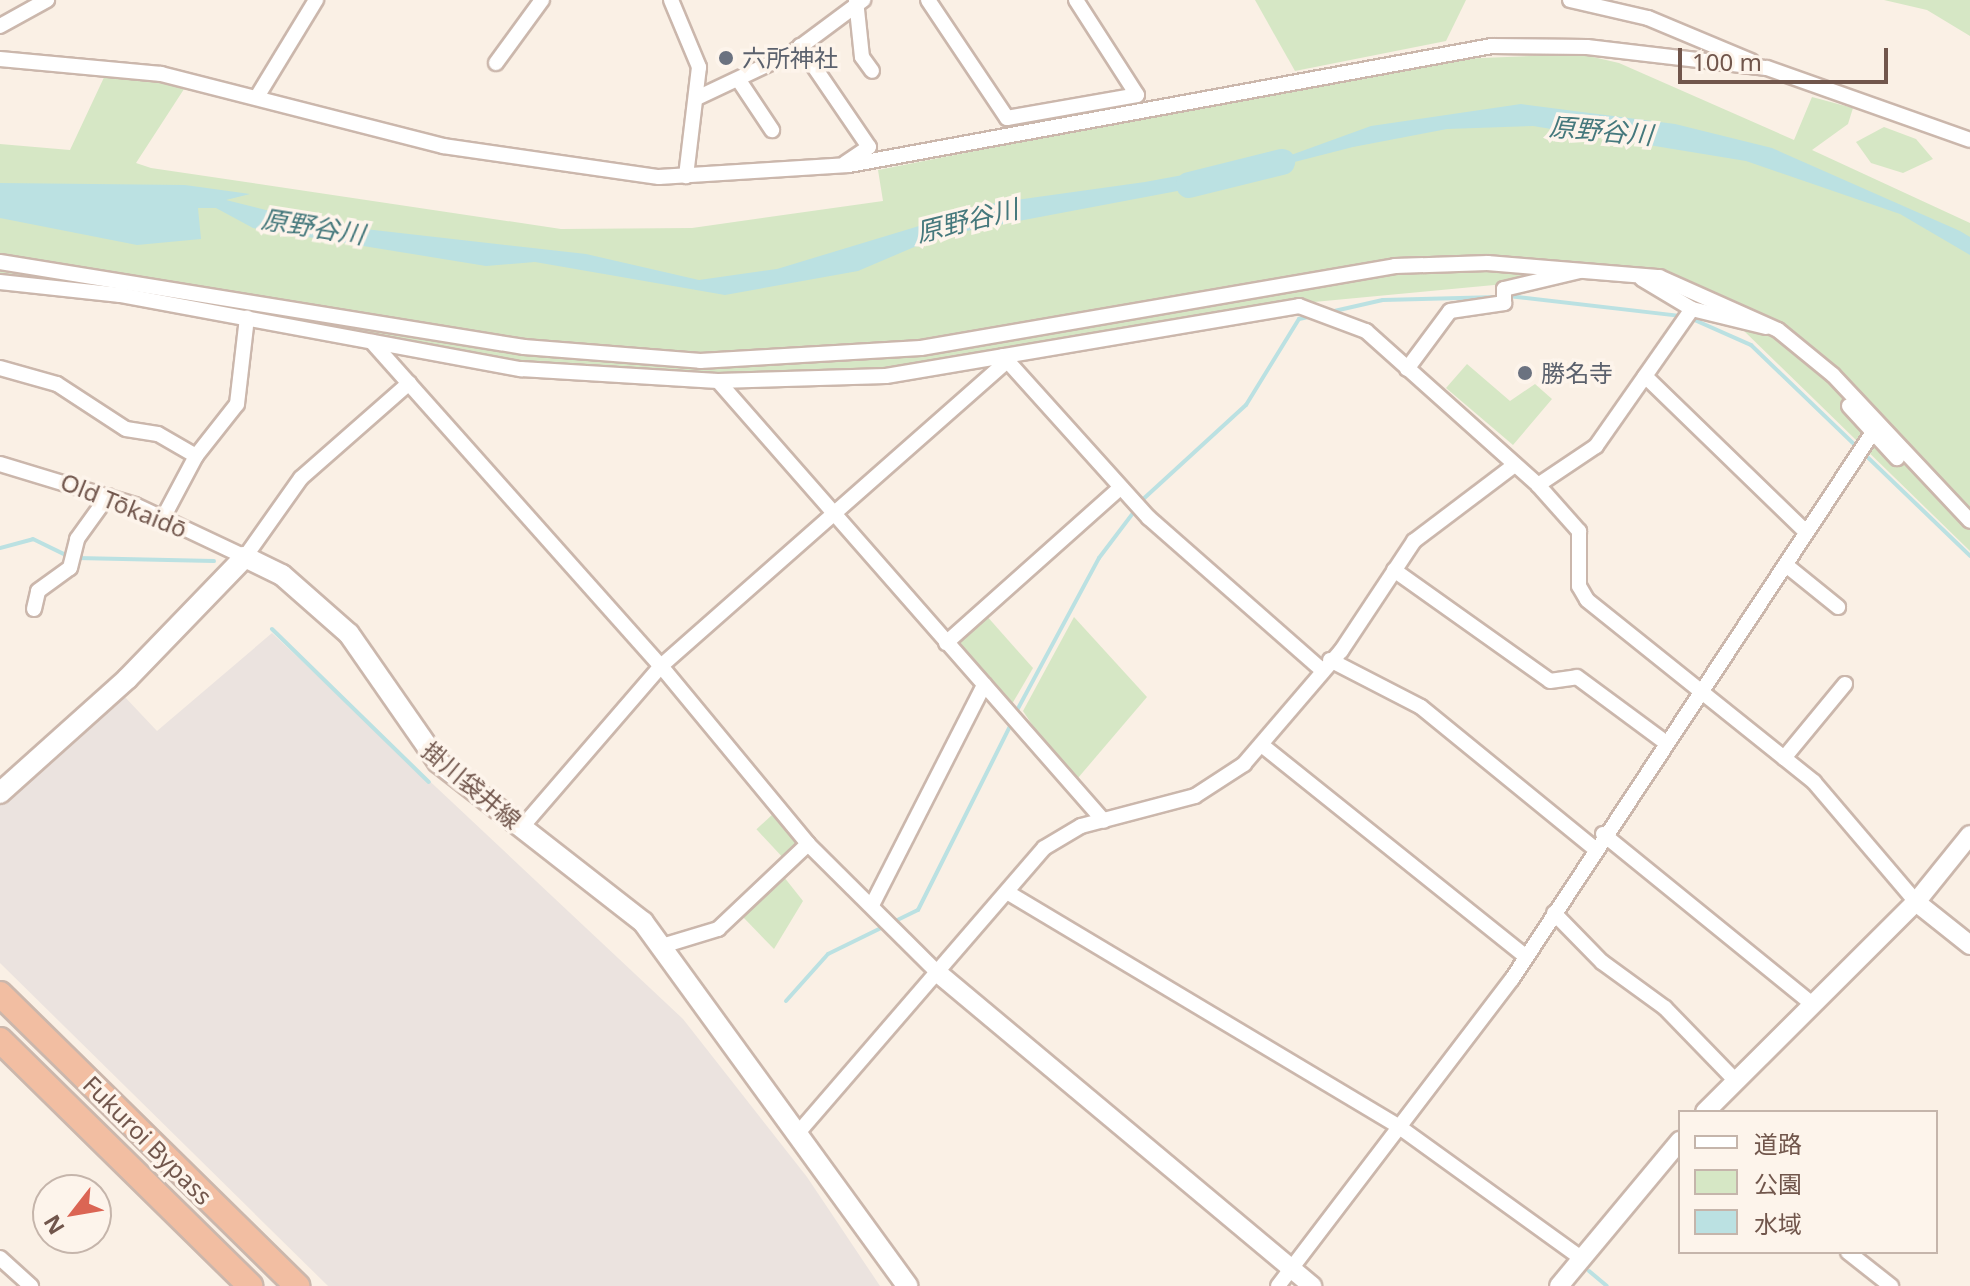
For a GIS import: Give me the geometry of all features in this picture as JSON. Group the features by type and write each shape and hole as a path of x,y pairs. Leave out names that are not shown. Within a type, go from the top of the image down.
{"highway":[{"name":"Fukuroi Bypass","path":"0,994 297,1286"},
{"name":"Fukuroi Bypass","path":"0,1040 250,1286"}],"main road":[{"path":"0,793 127,679 245,557"},
{"name":"掛川袋井線","path":"245,557 282,575 336,621 420,744 522,827 622,902 662,946 715,1029 798,1133 907,1286"}],"street":[{"path":"0,26 47,0"},
{"path":"257,97 316,0"},
{"path":"496,63 542,0"},
{"path":"671,0 690,36 699,97 686,176"},
{"path":"928,0 1007,118 1137,95 1076,0"},
{"path":"1570,0 1648,18 1767,68 1970,140"},
{"path":"699,97 740,82 800,46 859,1"},
{"path":"859,1 862,57 872,71"},
{"path":"800,46 869,147 842,166"},
{"path":"0,59 161,74 530,162 686,176 842,166 1492,46 1587,47 1767,68"},
{"path":"740,82 772,130"},
{"path":"0,262 524,347 700,361 921,348 1395,266 1588,269 1627,273 1704,292 1778,330 1833,375 1970,521"},
{"path":"1407,369 1450,311 1504,303 1504,289 1588,269"},
{"path":"1627,273 1692,309 1778,330"},
{"path":"0,282 247,318 521,369 718,381 834,381 1005,358 1299,306 1366,331 1512,467 1538,485 1579,531 1579,586 1587,600 1814,782 1916,902 1970,945"},
{"path":"1538,485 1596,446 1692,309"},
{"path":"163,518 196,456 237,404 247,318"},
{"path":"372,342 661,666 808,844 938,973 1312,1286"},
{"path":"1005,358 1120,488 1325,664 1421,707 1595,849"},
{"path":"522,827 661,666 1005,358"},
{"path":"0,368 57,384 126,429 158,434 196,456"},
{"path":"1833,375 1871,435 1943,490"},
{"path":"1645,376 1803,529"},
{"path":"718,381 1104,821"},
{"path":"245,557 301,478 409,383"},
{"path":"1278,1286 1526,957 1603,834 1786,565 1803,529 1871,435"},
{"name":"Old Tōkaidō","path":"0,464 108,496 245,557"},
{"path":"798,1133 1007,892 1063,834 1195,796 1263,746 1414,541 1512,467"},
{"path":"946,643 1120,488"},
{"path":"34,609 38,591 71,557 108,496"},
{"path":"1786,565 1838,607"},
{"path":"1394,570 1550,681 1577,677 1665,742"},
{"path":"1784,758 1845,684"},
{"path":"872,905 984,685"},
{"path":"1263,746 1526,957"},
{"path":"1603,834 1811,1003"},
{"path":"1707,1110 1733,1078 1916,902 1970,835"},
{"path":"662,946 718,929 808,844"},
{"path":"1007,892 1398,1126 1581,1258"},
{"path":"1554,913 1602,962 1665,1008 1733,1078"},
{"path":"1559,1286 1678,1143"},
{"path":"1851,1254 1891,1286"},
{"path":"0,1258 31,1286"}],"shaded area":[{"path":"272,633 683,1019 807,1177 880,1286 328,1286 0,963 0,805 123,695 157,731"}],"green space":[{"path":"1255,0 1466,0 1446,41 1295,71"},
{"path":"1884,0 1970,0 1970,36 1927,10"},
{"path":"1580,54 1619,63 1794,140 1812,97 1853,108 1848,124 1812,150 1970,223 1970,551 1704,292 1623,273 1282,305 847,379 617,376 330,334 266,314 0,279 0,144 70,150 107,71 186,86 136,163 151,168 561,229 692,228 883,201 878,170 1351,77 1456,59"},
{"path":"1884,127 1916,139 1933,159 1903,173 1871,163 1856,142"},
{"path":"1467,364 1510,401 1535,384 1552,399 1513,445 1446,388"},
{"path":"985,614 1033,668 1012,704 957,643"},
{"path":"1074,617 1147,697 1072,785 1023,711"},
{"path":"774,813 802,843 784,859 756,829"},
{"path":"784,877 803,901 774,949 742,916"}],"water":[{"name":"原野谷川","path":"1521,104 1675,124 1772,148 1960,231 1970,237 1970,255 1900,214 1746,161 1533,126 1447,129 1353,147 1188,189 940,236 858,271 725,295 535,262 486,266 253,228 216,208 198,208 201,239 137,245 0,218 0,183 185,185 250,194 226,200 321,224 586,254 699,280 777,269 995,203 1145,182 1291,155 1371,126"}],"waterway":[{"path":"1189,185 1282,162"},
{"path":"1508,296 1682,316"},
{"path":"1330,312 1383,300 1499,297"},
{"path":"1140,502 1246,405 1299,319 1313,316"},
{"path":"1690,318 1751,345 1970,556"},
{"path":"1015,714 1099,558 1136,509"},
{"path":"0,548 33,539 68,556"},
{"path":"77,558 214,561"},
{"path":"272,629 429,782"},
{"path":"786,1001 828,954 918,910 1012,722"},
{"path":"1589,1271 1607,1286"}],"place":[{"name":"六所神社","path":"726,58"},
{"name":"勝名寺","path":"1525,373"}]}
